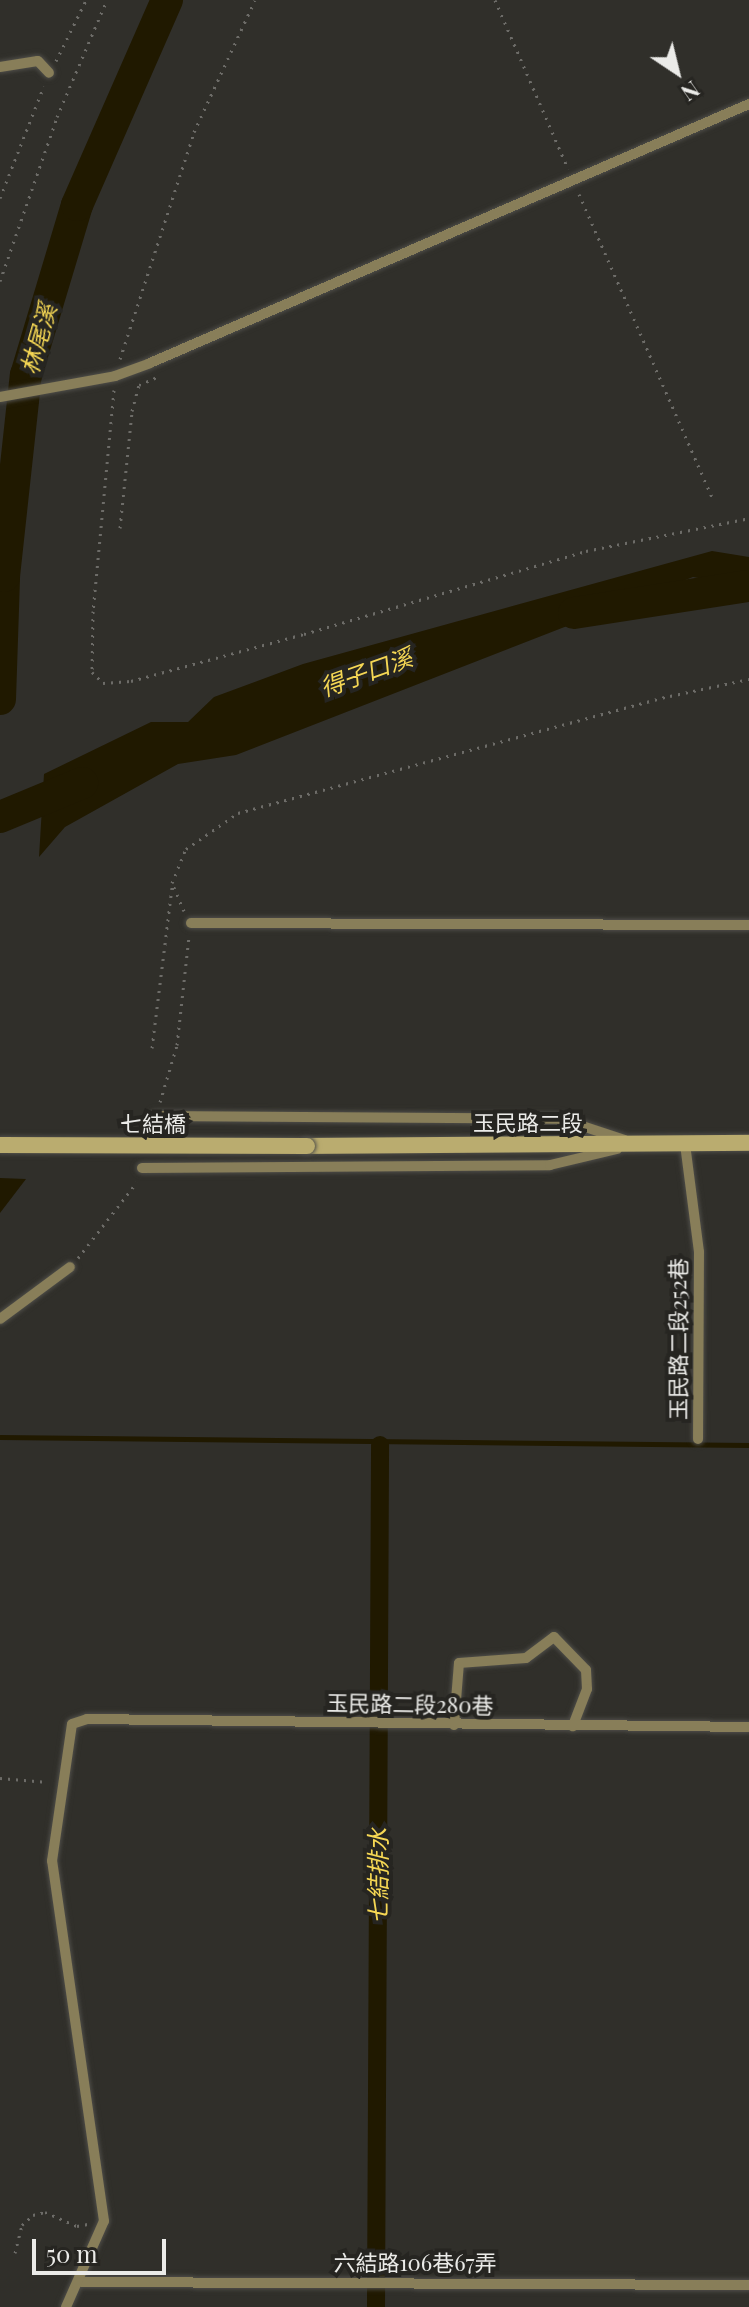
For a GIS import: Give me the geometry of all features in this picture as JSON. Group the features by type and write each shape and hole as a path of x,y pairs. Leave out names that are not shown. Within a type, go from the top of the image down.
{"street":[{"name":"玉民路二段","path":"307,1146 749,1143"},
{"name":"七結橋","path":"0,1145 307,1146"}],"lane":[{"path":"0,67 38,61 49,73"},
{"path":"0,397 115,376 749,104"},
{"path":"191,923 749,925"},
{"path":"155,1116 561,1119 638,1144"},
{"path":"142,1168 550,1165 638,1144"},
{"name":"玉民路二段252巷","path":"685,1144 699,1252 698,1439"},
{"path":"0,1319 70,1267"},
{"path":"454,1725 459,1663 526,1658 554,1637 586,1670 587,1689 573,1726"},
{"name":"玉民路二段280巷","path":"61,1783 72,1724 87,1719 749,1727"},
{"path":"61,1783 52,1861 104,2221 81,2282 66,2307"},
{"name":"六結路106巷67弄","path":"81,2282 749,2285"}],"path":[{"path":"0,198 49,73 86,0"},
{"path":"0,281 57,117 107,0"},
{"path":"255,0 194,132 115,376 93,611 92,672 103,683 131,681 586,551 749,518"},
{"path":"495,0 712,497"},
{"path":"120,528 139,385 171,371"},
{"path":"152,1048 172,883 186,849 238,813 655,699 749,679"},
{"path":"172,883 191,923"},
{"path":"0,1778 61,1783"},
{"path":"15,2253 22,2225 33,2215 45,2212 77,2226 104,2221"}],"water":[{"path":"712,551 749,557 749,587 693,577 236,755 178,764 65,827 39,857 44,774 151,722 188,722 214,697 303,664"},
{"path":"0,1178 26,1179 0,1213"}],"waterway":[{"name":"林尾溪","path":"0,699 4,576 26,375 77,205 167,0"},
{"name":"得子口溪","path":"574,613 749,586"},
{"name":"得子口溪","path":"0,817 82,783"},
{"path":"0,1437 749,1445"},
{"name":"七結排水","path":"376,2307 380,1445"}]}
